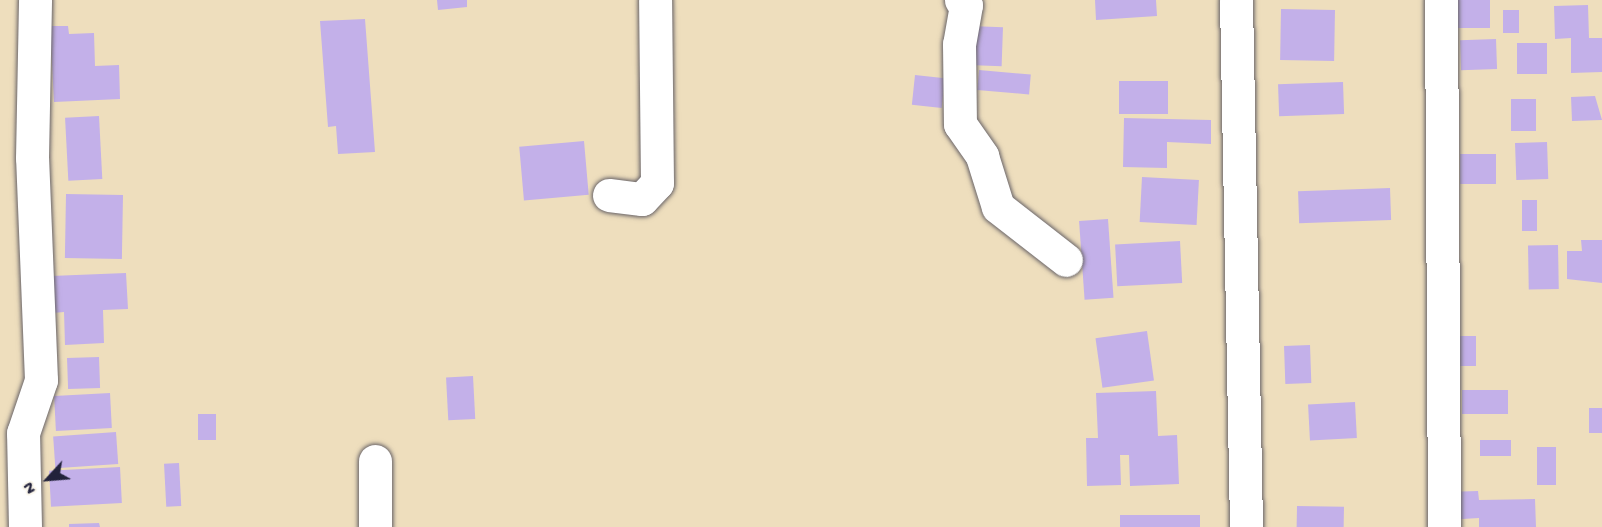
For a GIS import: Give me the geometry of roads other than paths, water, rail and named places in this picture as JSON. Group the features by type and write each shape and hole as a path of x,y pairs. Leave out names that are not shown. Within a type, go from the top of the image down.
{"street":[{"path":"25,527 23,434 41,380 32,158 35,0"},
{"path":"609,195 642,199 657,183 655,0"},
{"path":"961,0 966,5 959,44 960,124 982,156 998,207 1066,260"},
{"path":"1236,0 1246,527"},
{"path":"1441,0 1444,527"},
{"path":"375,461 375,527"}]}
